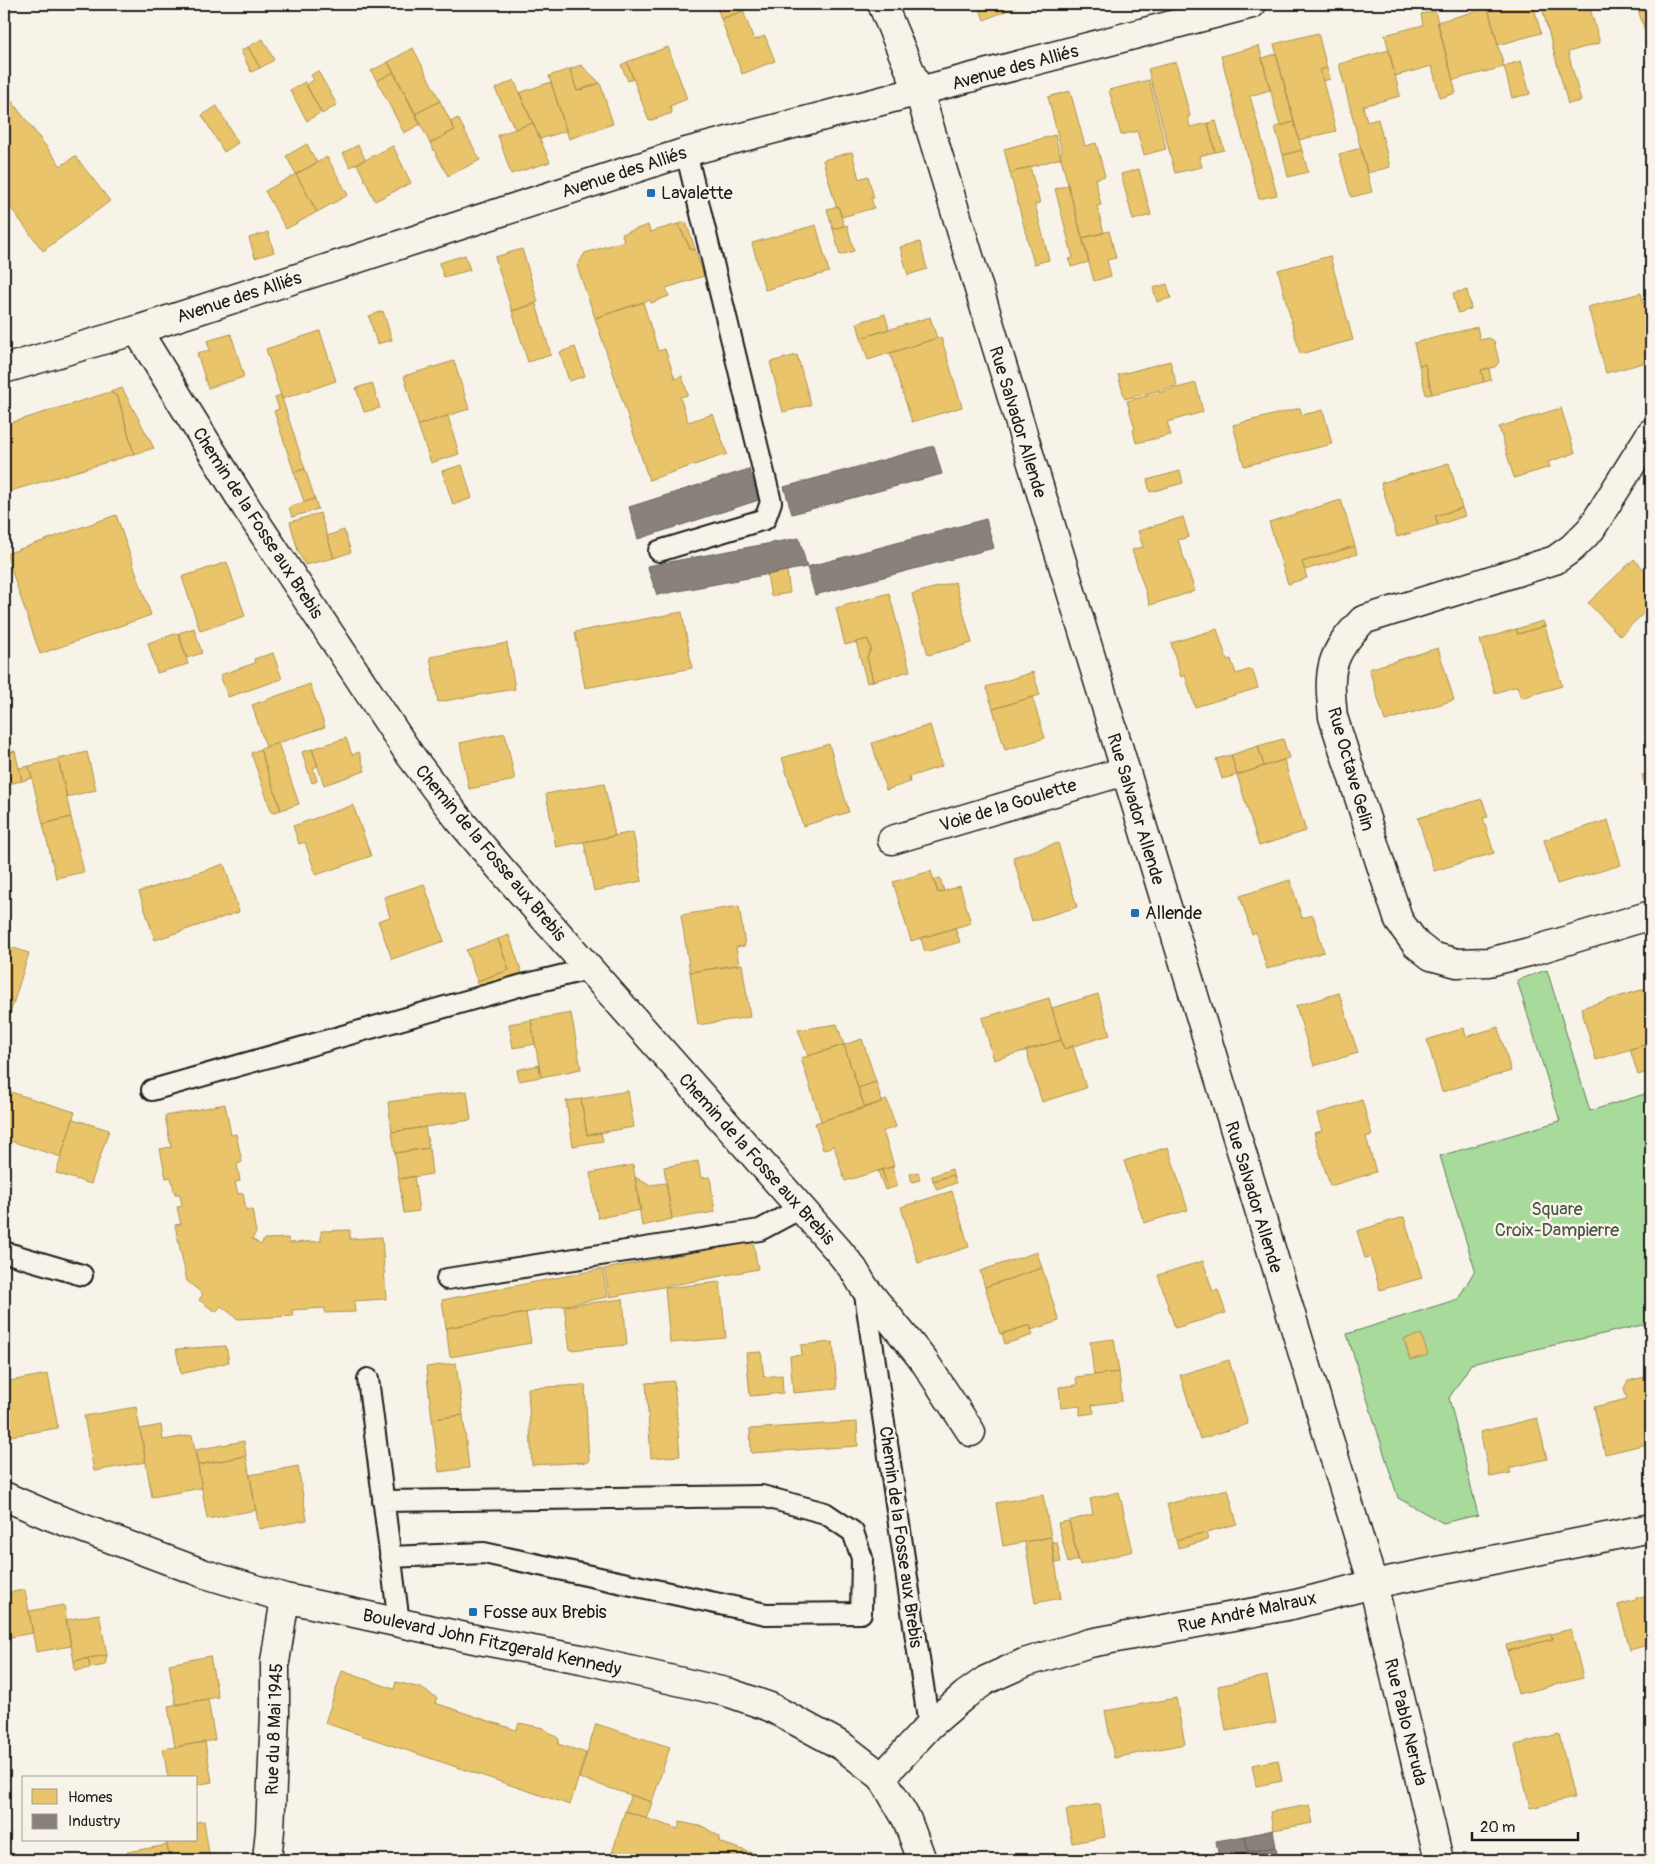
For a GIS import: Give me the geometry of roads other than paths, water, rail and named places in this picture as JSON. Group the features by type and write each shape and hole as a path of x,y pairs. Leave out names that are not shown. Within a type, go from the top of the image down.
{"street":[{"name":"Rue Salvador Allende","path":"882,4 918,92 1373,1584"},
{"name":"Avenue des Alliés","path":"4,369 137,330 686,152 1252,4"},
{"name":"Chemin de la Fosse aux Brebis","path":"137,330 246,507 410,755 469,832 844,1257 864,1288 924,1361 971,1432"},
{"name":"Rue Octave Gelin","path":"1651,432 1591,529 1572,548 1555,560 1527,570 1363,620 1346,637 1333,659 1329,684 1333,717 1399,921 1416,944 1431,956 1457,964 1489,962 1529,952 1651,915"},
{"name":"Voie de la Goulette","path":"892,840 1125,770"},
{"name":"Boulevard John Fitzgerald Kennedy","path":"4,1496 50,1516 205,1574 285,1598 581,1659 730,1693 770,1707 842,1746 882,1777 907,1820 922,1860"},
{"name":"Rue André Malraux","path":"882,1777 929,1726 964,1695 986,1680 1024,1663 1090,1644 1292,1605 1373,1584 1651,1528"},
{"name":"Rue Pablo Neruda","path":"1373,1584 1439,1860"},
{"name":"Rue du 8 Mai 1945","path":"267,1860 275,1724 275,1662 285,1598"}],"lane":[{"path":"659,552 765,519 771,502 686,152"},
{"path":"152,1090 510,989 589,969"},
{"path":"447,1279 760,1230 801,1208"},
{"path":"4,1252 82,1275"},
{"name":"Chemin de la Fosse aux Brebis","path":"864,1288 929,1726"},
{"path":"368,1379 399,1623"},
{"path":"383,1501 762,1496 825,1513 853,1532 862,1558 860,1613 766,1614 484,1553 390,1557"}],"place":[{"name":"Lavalette","path":"651,193"},
{"name":"Allende","path":"1135,913"},
{"name":"Fosse aux Brebis","path":"473,1612"}],"park label":[{"name":"Square Croix-Dampierre","path":"1557,1219"}]}
